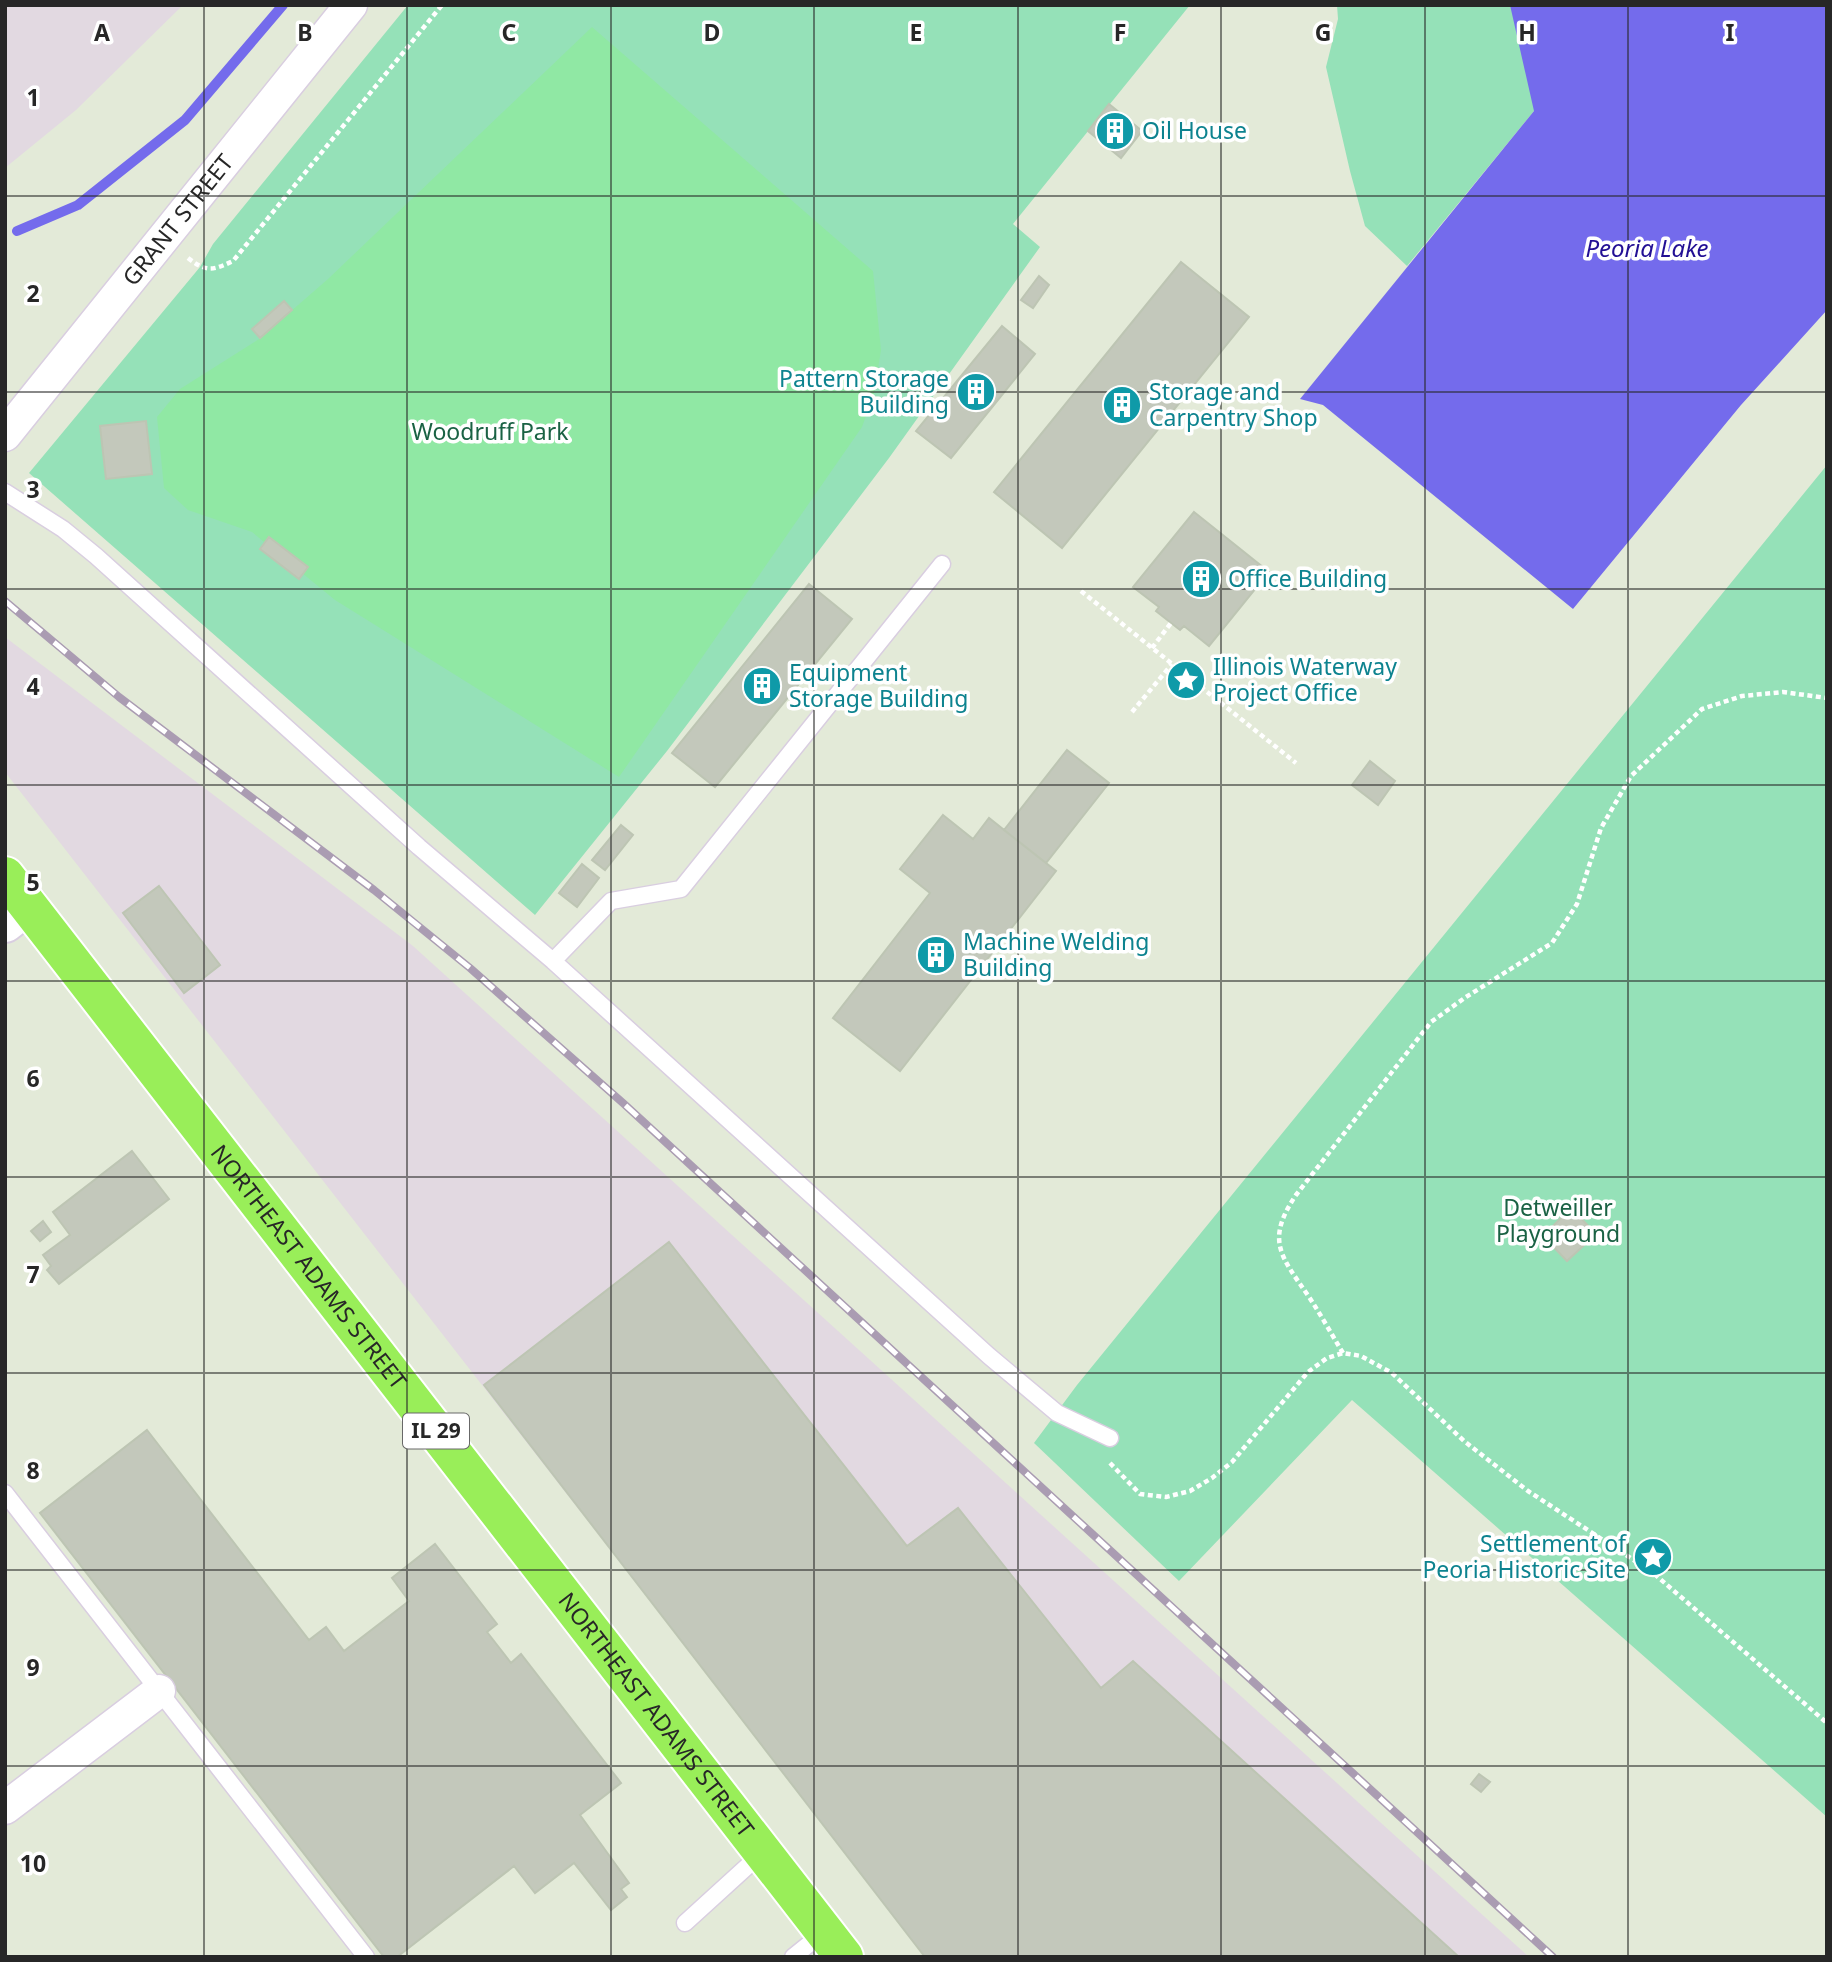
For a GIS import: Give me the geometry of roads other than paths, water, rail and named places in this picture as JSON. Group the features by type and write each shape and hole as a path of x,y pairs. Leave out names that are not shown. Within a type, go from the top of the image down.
{"main road":[{"name":"NORTHEAST ADAMS STREET","path":"5,876 17,914 834,1944"}],"street":[{"name":"GRANT STREET","path":"5,435 351,5"},
{"path":"5,1808 159,1691"}],"lane":[{"path":"5,492 63,529 96,556 419,847 553,961 989,1356 1057,1413 1110,1438"},
{"path":"553,961 611,901 681,889 942,564"},
{"path":"5,1493 366,1957"},
{"path":"685,1923 763,1852"},
{"path":"793,1957 834,1944"}],"water":[{"name":"Peoria Lake","path":"1510,5 1827,5 1827,310 1741,405 1573,609 1323,405 1300,399 1534,111"}],"waterway":[{"path":"17,231 78,205 185,120 283,5"}],"railway":[{"path":"5,601 119,697 374,890 470,968 623,1103 1553,1957"}],"place":[{"name":"Oil House","path":"1115,131"},
{"name":"Pattern Storage Building","path":"976,392"},
{"name":"Storage and Carpentry Shop","path":"1122,405"},
{"name":"Office Building","path":"1201,579"},
{"name":"Illinois Waterway Project Office","path":"1186,680"},
{"name":"Equipment Storage Building","path":"762,686"},
{"name":"Machine Welding Building","path":"936,955"},
{"name":"Settlement of Peoria Historic Site","path":"1653,1557"}],"park label":[{"name":"Woodruff Park","path":"490,432"},
{"name":"Detweiller Playground","path":"1558,1221"}]}
